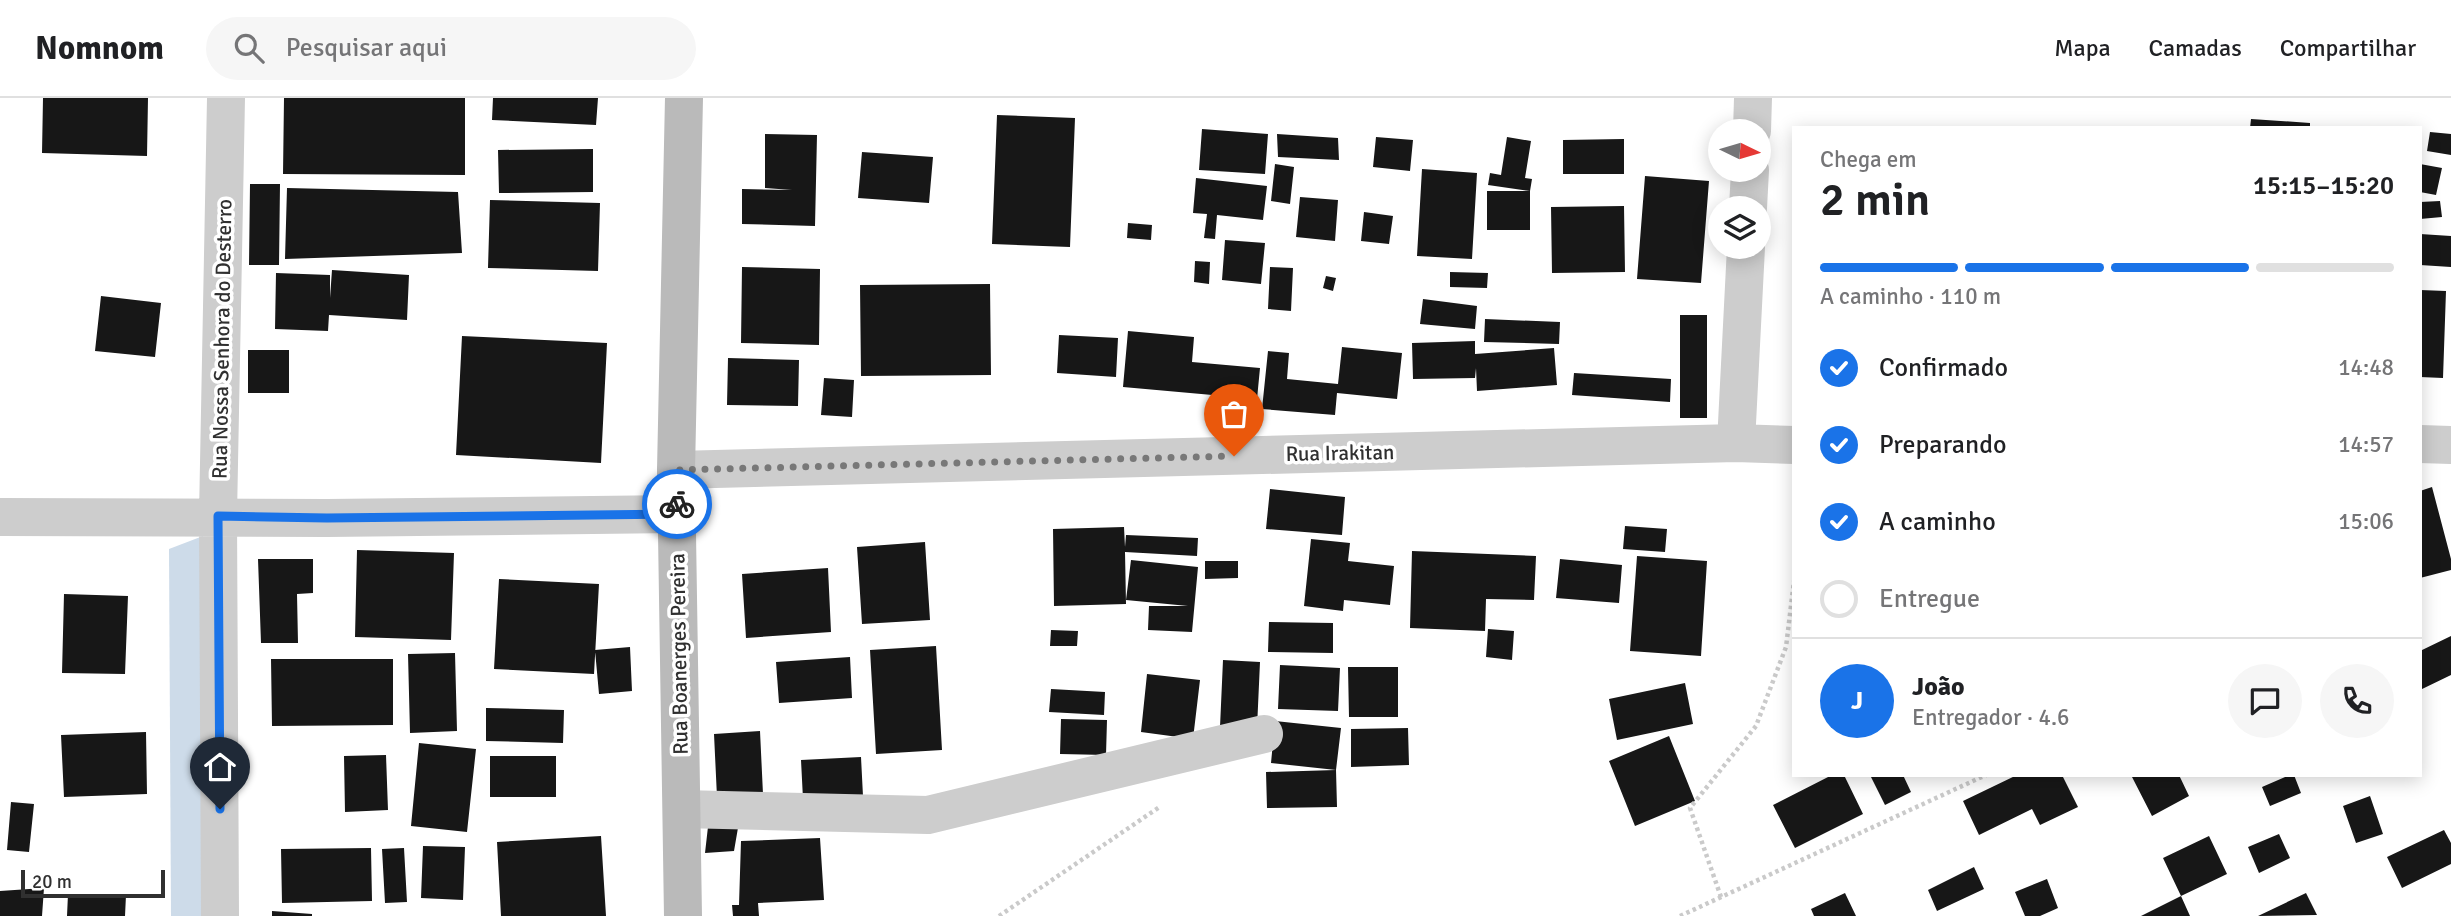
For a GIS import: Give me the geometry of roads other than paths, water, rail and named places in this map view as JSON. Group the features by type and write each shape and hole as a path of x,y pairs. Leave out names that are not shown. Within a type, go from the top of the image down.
{"main road":[{"name":"Rua Boanerges Pereira","path":"683,916 676,470 684,98"}],"street":[{"name":"Rua Nossa Senhora do Desterro","path":"220,916 218,516 226,98"},
{"path":"1752,119 1753,98"},
{"path":"1736,443 1745,259"},
{"name":"Rua Irakitan","path":"676,470 1736,443 1792,445"},
{"path":"2422,444 2451,444"},
{"path":"0,517 327,518 677,514"},
{"path":"682,809 928,815 1265,734"}],"water":[{"path":"203,536 209,916 171,916 169,549"}]}
